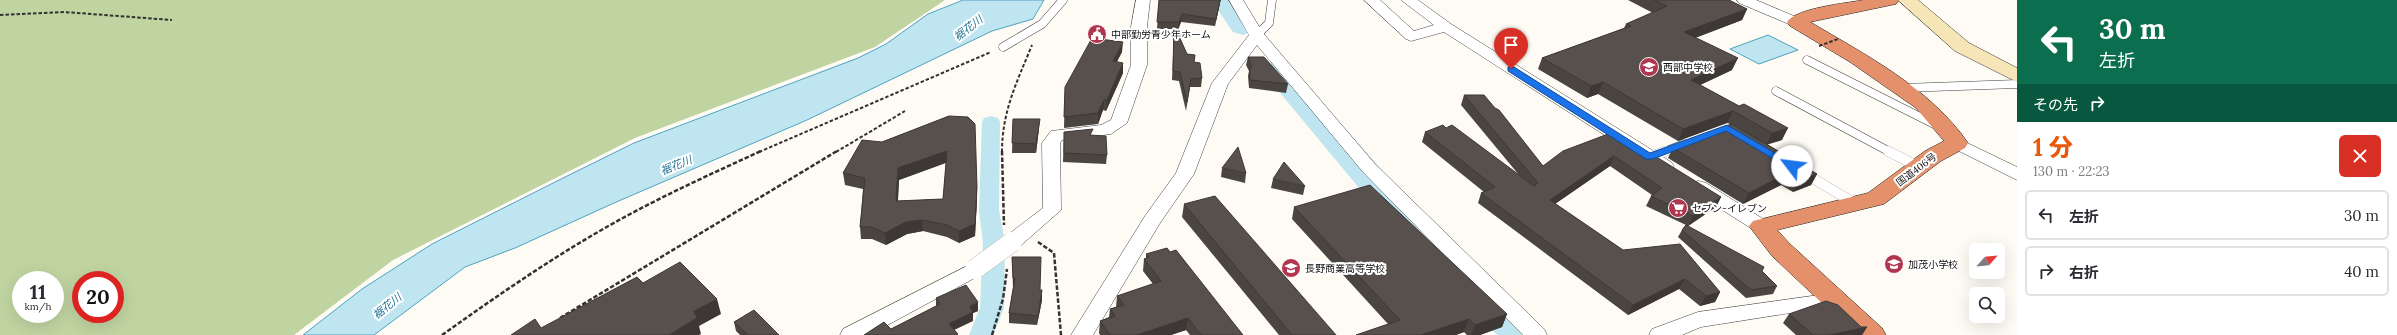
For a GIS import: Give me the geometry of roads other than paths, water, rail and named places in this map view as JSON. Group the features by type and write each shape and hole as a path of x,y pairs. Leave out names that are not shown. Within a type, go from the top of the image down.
{"highway":[{"path":"1796,22 1807,17 1890,0"},
{"path":"1796,22 1857,58 1923,104 1951,136"},
{"name":"国道406号","path":"1761,226 1858,205 1876,199 1933,156 1951,136"},
{"path":"1761,226 1781,250 1873,335"}],"street":[{"path":"850,335 975,270 1014,235 1052,210 1051,143 1057,135 1105,130 1118,123 1139,65 1139,27 1143,0"},
{"path":"1236,0 1257,35 1369,168 1536,335"},
{"path":"1371,0 1411,36 1446,27"},
{"path":"1408,0 1446,27 1761,226"},
{"path":"1744,0 1796,22"},
{"path":"1907,0 1962,47 2017,76"},
{"path":"1082,335 1152,220 1185,174 1220,84 1257,35"},
{"path":"1951,136 2017,174"},
{"path":"1660,335 1698,320 1834,300"}],"lane":[{"path":"1003,47 1042,24 1050,13 1063,0"},
{"path":"1257,35 1270,23 1272,0"},
{"path":"1807,60 1951,136"},
{"path":"1900,88 2017,84"},
{"path":"1776,91 1919,167"},
{"path":"1650,157 1692,141"},
{"path":"1796,168 1858,205"}],"water":[{"name":"裾花川","path":"963,0 1044,0 1033,19 992,31 807,120 614,203 515,248 465,267 374,335 303,335 362,289 432,244 634,143 858,58 886,44 928,14"},
{"path":"1768,35 1798,50 1759,64 1730,49"}],"waterway":[{"path":"1225,0 1243,26"},
{"path":"1277,70 1392,204 1521,335"},
{"path":"981,335 992,308 994,243 989,210 991,122"}],"place":[{"name":"中部勤労青少年ホーム","path":"1097,34"},
{"name":"西部中学校","path":"1649,67"},
{"name":"セブン-イレブン","path":"1678,208"},
{"name":"加茂小学校","path":"1894,264"},
{"name":"長野商業高等学校","path":"1291,268"}]}
